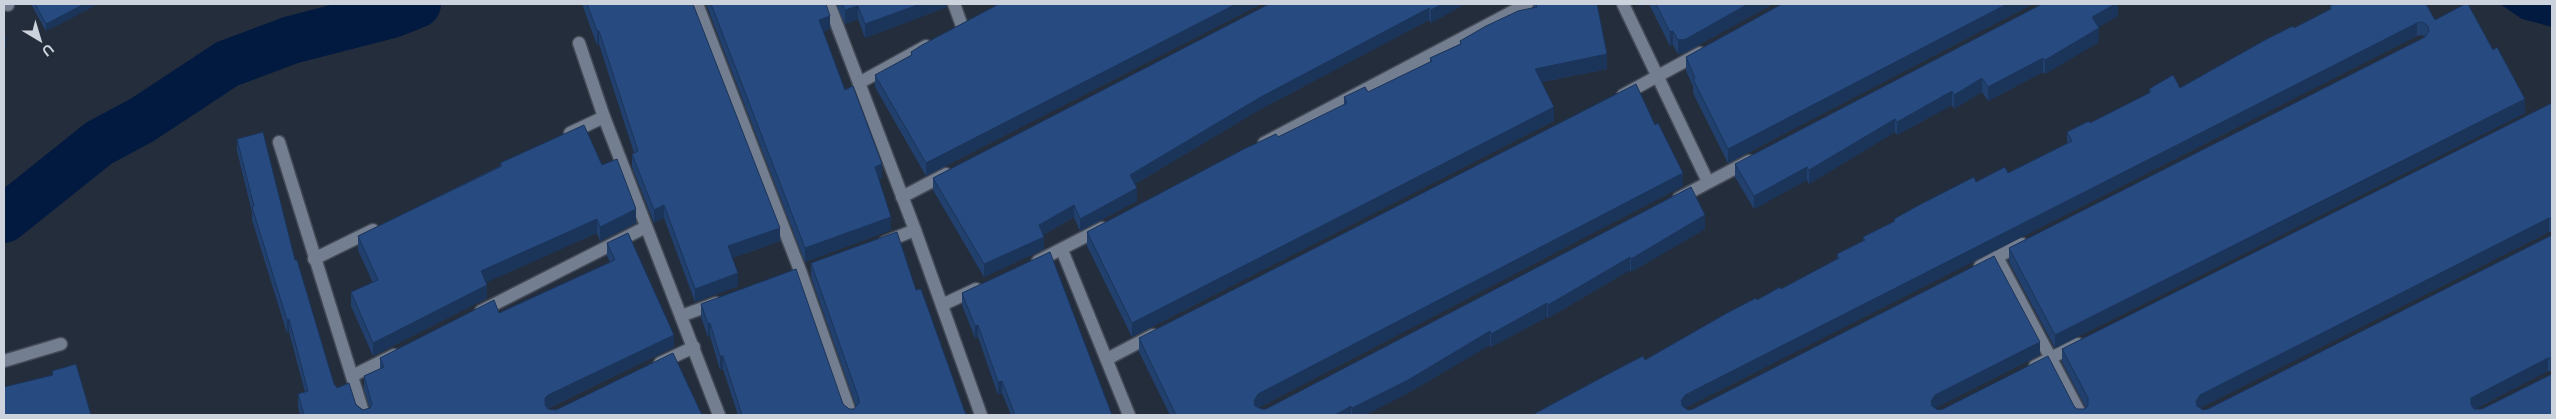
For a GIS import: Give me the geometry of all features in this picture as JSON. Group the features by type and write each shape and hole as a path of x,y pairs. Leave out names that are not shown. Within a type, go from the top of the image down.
{"street":[{"path":"697,4 801,273 851,415"},
{"path":"829,4 915,230 981,415"},
{"path":"954,4 962,26"},
{"path":"1255,148 1527,4"},
{"path":"1623,4 1708,182"},
{"path":"858,83 936,40"},
{"path":"579,43 604,117 694,347 718,415"},
{"path":"1613,100 1715,45"},
{"path":"560,138 604,117"},
{"path":"279,142 314,260 364,415"},
{"path":"1664,205 1760,155"},
{"path":"902,197 954,170"},
{"path":"1028,265 1062,250 1114,222"},
{"path":"314,260 384,225"},
{"path":"468,318 646,228"},
{"path":"872,247 915,230"},
{"path":"1970,271 2032,239"},
{"path":"1062,250 1128,415"},
{"path":"1996,257 2081,415"},
{"path":"942,305 985,285"},
{"path":"681,316 727,299"},
{"path":"1107,359 1169,327"},
{"path":"2025,371 2087,340"},
{"path":"4,360 61,344"},
{"path":"650,368 694,347"},
{"path":"352,376 405,349"}],"water":[{"path":"2500,4 2552,4 2552,27 2522,19"}],"building":[{"path":"35,4 84,4 46,24"},
{"path":"587,4 693,4 780,228 728,246 738,273 695,289 664,205 654,210 632,154 638,151 599,31 597,31"},
{"path":"711,4 826,4 830,16 819,20 845,90 853,86 882,164 875,167 891,217 805,248"},
{"path":"842,4 920,4 865,24 858,6 845,10"},
{"path":"999,4 1236,4 926,163 875,75 912,55 911,52 922,45"},
{"path":"1269,4 1442,4 1431,10 1429,8 1259,98 1130,175 1137,188 1080,219 1074,205 1039,225 1044,237 984,264 933,178"},
{"path":"1536,4 1597,4 1607,54 1535,69 1554,107 1132,323 1087,232 1244,149 1276,134 1278,137 1347,103 1344,97 1365,87 1368,92 1432,61 1430,58 1461,44 1460,41 1486,26 1518,11 1537,7"},
{"path":"1656,4 1748,4 1686,39 1678,40 1673,31 1670,32"},
{"path":"1782,4 2007,4 1728,149 1693,79 1695,78 1686,57"},
{"path":"2042,4 2115,4 2092,17 2099,28 2045,60 2043,58 1988,87 1982,78 1954,95 1952,91 1897,122 1895,119 1809,170 1807,167 1754,196 1735,164"},
{"path":"2334,4 2426,4 2435,20 2468,4 2493,50 2497,47 2525,99 2055,335 2009,248 2425,37 2429,31 2428,26 2422,22 2417,23 1685,395 1681,401 1682,406 1688,410 1693,409 1994,256 2040,342 1935,395 1931,401 1932,406 1938,410 1943,409 2048,356 2074,406 2077,409 2084,409 2088,406 2088,398 2062,349 2552,103 2552,219 2549,218 2200,395 2196,401 2197,406 2203,410 2208,409 2552,235 2552,358 2548,358 2471,398 2471,405 2474,409 2482,409 2552,374 2552,415 1532,415 1643,356 1645,360 1727,313 1756,298 1757,300 1780,287 1781,289 1839,258 1837,254 1865,240 1863,237 1895,221 1894,219 1921,204 1974,177 1976,182 2005,167 2008,173 2072,141 2067,132 2089,121 2090,123 2151,92 2149,89 2173,75 2180,88 2265,40 2331,9 2330,6"},
{"path":"1636,84 1655,125 1658,123 1683,173 1258,394 1254,401 1255,406 1266,409 1691,187 1705,215 1548,305 1547,303 1491,334 1490,331 1408,380 1335,415 1176,415 1139,338"},
{"path":"584,125 602,165 617,159 636,209 600,227 597,219 481,271 487,285 373,343 351,292 378,280 358,236 502,166 500,163"},
{"path":"263,132 295,260 297,260 334,384 337,388 349,383 356,405 363,410 370,408 372,404 364,376 384,367 380,358 494,300 499,313 615,260 607,243 628,233 674,335 548,395 545,398 545,405 548,409 556,410 673,353 702,415 304,415 298,394 308,391 289,319 287,320 252,207 254,206 237,139"},
{"path":"897,232 916,290 921,289 966,415 742,415 723,356 720,356 710,323 708,324 701,304 796,269 843,404 849,409 854,409 859,403 859,399 811,263"},
{"path":"1050,252 1112,415 1015,415 1002,381 998,382 978,325 975,326 962,293"},
{"path":"76,364 91,415 4,415 4,387 53,375 52,371"}],"waterway":[{"path":"4,219 99,143 142,120 227,64 291,40 392,14 417,4"}]}
